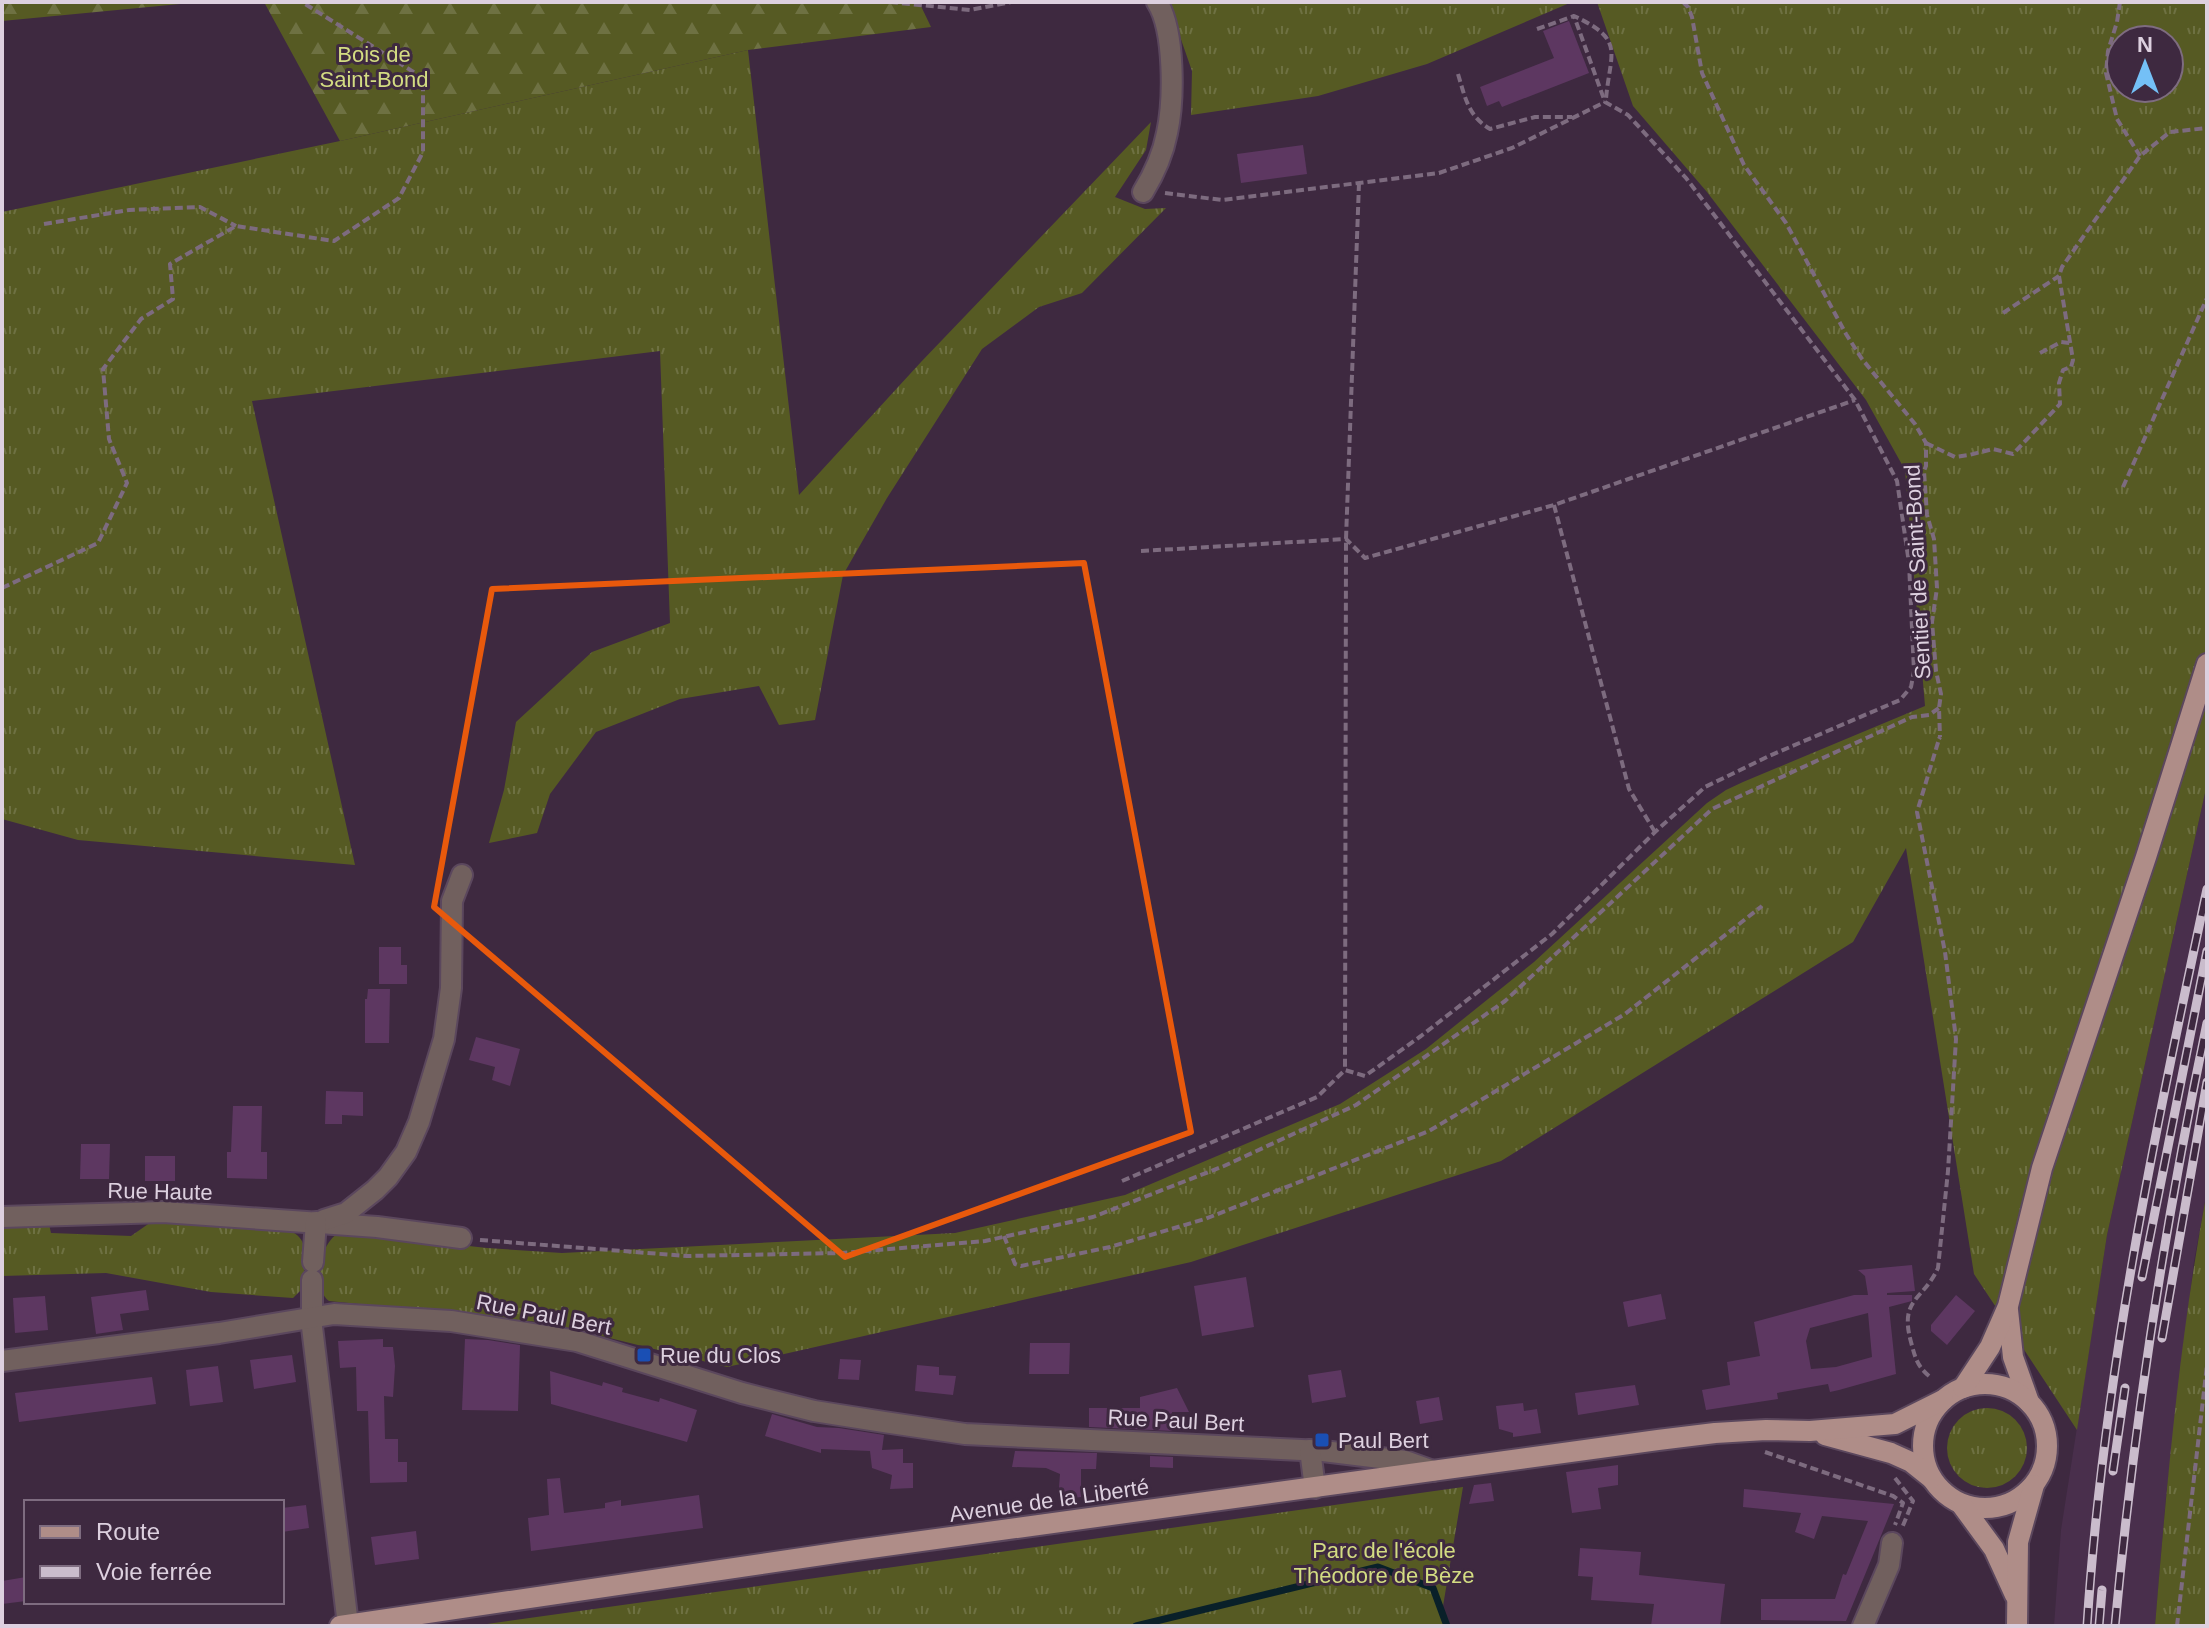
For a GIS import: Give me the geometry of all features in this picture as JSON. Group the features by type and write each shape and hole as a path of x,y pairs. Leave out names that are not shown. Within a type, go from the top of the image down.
{"main road":[{"path":"1963,1388 1990,1347 2008,1306 2042,1168 2207,664"},
{"path":"2008,1306 2013,1357 2029,1402 2040,1417 2046,1434 2047,1452 2018,1542 2017,1626"},
{"path":"1810,1431 1895,1424 1963,1388 1980,1384 1998,1386 2029,1402"},
{"path":"1932,1480 1925,1464 1924,1438 1932,1414 1943,1400"},
{"name":"Avenue de la Liberté","path":"344,1625 840,1552 1658,1440 1766,1430 1810,1431"},
{"path":"1810,1431 1891,1453 1911,1462 1945,1494 1961,1504 1981,1508 2000,1506 2019,1498 2034,1485"},
{"path":"1961,1504 1994,1549 2016,1598"}],"street":[{"path":"1143,192 1154,175 1168,133 1172,79 1166,27 1157,2"},
{"path":"344,1625 312,1317 316,1222 346,1213 375,1190 406,1152 419,1122 444,1039 451,988 452,901 462,875"},
{"name":"Rue Haute","path":"2,1217 163,1212 377,1227 461,1238"},
{"name":"Rue Paul Bert","path":"2,1361 219,1333 334,1314 451,1321 577,1341 742,1393 814,1411 965,1434 1347,1453 1405,1461 1433,1471"},
{"path":"1310,1450 1315,1488"},
{"path":"1863,1626 1889,1565 1892,1543"}],"path":[{"path":"44,224 129,210 200,207 236,226 334,241 399,198 423,152 423,78 302,2"},
{"path":"457,2 517,2"},
{"path":"890,2 970,10 1011,2"},
{"name":"Sentier de Saint-Bond","path":"1683,2 1692,17 1702,73 1744,165 1786,223 1862,359 1915,424 1926,443 1927,515 1934,539 1937,588 1932,622 1941,694 1939,741 1917,812 1945,952 1956,1039 1938,1268 1920,1291 1907,1318 1916,1363 1929,1376"},
{"path":"2120,2 2106,73 2117,119 2140,156"},
{"path":"1537,29 1574,16 1605,35 1612,45 1613,56 1605,102"},
{"path":"1345,1070 1365,1076 1552,934 1705,787 1900,700 1911,687 1914,671 1909,563 1897,481 1855,400 1686,178 1628,115 1605,102 1574,16"},
{"path":"1458,74 1467,104 1478,122 1490,129 1535,117 1575,117"},
{"path":"1143,192 1222,200 1439,173 1512,148 1605,102"},
{"path":"1926,443 1955,457 1993,449 2013,454 2060,404 2059,383 2063,370 2071,367 2073,360 2059,276 2062,267 2140,156 2170,132 2207,128"},
{"path":"1122,1181 1317,1097 1345,1070 1346,539 1359,183"},
{"path":"2,588 98,543 127,483 109,439 103,369 141,319 173,299 170,264 236,226"},
{"path":"2003,313 2059,276"},
{"path":"2123,487 2207,298"},
{"path":"2040,353 2061,342 2070,343"},
{"path":"1141,551 1346,539 1365,558 1554,505 1855,400"},
{"path":"1554,505 1629,789 1655,832"},
{"path":"461,1238 687,1256 842,1253 985,1241 1093,1217 1224,1166 1356,1105 1505,1001 1712,809 1912,717 1929,715 1939,708"},
{"path":"1004,1236 1015,1264 1021,1266 1110,1247 1205,1219 1429,1131 1625,1014 1762,906"},
{"path":"2177,1626 2207,1365"},
{"path":"1766,1453 1901,1500 1902,1507 1892,1543"},
{"path":"1892,1474 1913,1501 1897,1539 1892,1543"}],"highlighted area":[{"path":"1084,563 1191,1132 845,1257 434,907 492,589"}],"shaded area":[{"path":"2207,784 2207,1191 2194,1261 2166,1497 2155,1626 2054,1626 2061,1530 2107,1235"}],"green space":[{"path":"2,2 201,2 2,21"},
{"name":"Bois de Saint-Bond","path":"264,2 919,2 931,27 748,50 340,141"},
{"path":"1168,2 1572,2 1427,64 1318,96 1191,115 1192,71"},
{"path":"1597,2 2207,2 2207,784 2107,1235 2077,1430 1974,1274 1906,848 1853,942 1501,1161 1191,1262 727,1367 549,1323 329,1301 323,1294 320,1264 328,1244 341,1232 562,1253 955,1233 1125,1195 1340,1104 1426,1049 1534,962 1707,803 1726,790 1925,706 1905,470 1866,400 1707,192 1633,106"},
{"path":"748,50 799,495 921,362 1151,122 1146,150 1115,197 1145,209 1166,208 1082,293 1039,307 982,349 887,498 843,575 815,720 779,725 759,686 680,699 596,732 550,794 537,833 489,843 504,790 516,722 592,652 670,623 660,351 252,401 355,865 78,840 2,819 2,212"},
{"path":"2207,1191 2207,1626 2155,1626 2182,1353"},
{"path":"48,1220 51,1233 131,1236 154,1220 281,1228 295,1234 302,1242 305,1262 302,1289 293,1298 211,1292 106,1273 2,1276 2,1226"},
{"path":"1987,1408 2002,1411 2015,1420 2024,1433 2027,1448 2024,1463 2015,1476 2002,1485 1987,1488 1972,1485 1959,1476 1950,1463 1947,1448 1950,1433 1959,1420 1972,1411"},
{"name":"Parc de l'école Théodore de Bèze","path":"1463,1487 1442,1612 1447,1626 473,1626"}],"building":[{"path":"1569,21 1589,73 1502,107 1499,101 1487,106 1480,87 1554,58 1543,31"},
{"path":"1303,145 1307,174 1241,183 1237,154"},
{"path":"379,947 401,947 401,965 407,965 407,984 379,984"},
{"path":"368,989 390,989 389,1043 365,1043 365,999"},
{"path":"476,1037 520,1049 510,1086 492,1080 495,1067 469,1060"},
{"path":"326,1091 363,1092 363,1116 342,1115 342,1124 325,1124"},
{"path":"233,1106 262,1106 261,1152 267,1152 267,1179 227,1178"},
{"path":"81,1144 110,1144 109,1179 80,1179"},
{"path":"145,1156 175,1156 175,1181 145,1181"},
{"path":"1912,1265 1915,1291 1887,1293 1912,1295 1912,1301 1889,1307 1896,1374 1830,1392 1828,1384 1777,1393 1778,1399 1706,1410 1702,1390 1730,1385 1727,1362 1760,1356 1754,1322 1854,1295 1868,1295 1865,1276 1858,1270","holes":["1868,1313 1872,1357 1836,1367 1811,1369 1806,1341 1810,1328"]},
{"path":"1246,1277 1254,1327 1202,1336 1194,1286"},
{"path":"146,1290 149,1310 120,1314 123,1330 96,1334 91,1297"},
{"path":"1661,1294 1666,1319 1628,1327 1623,1302"},
{"path":"1956,1295 1975,1311 1947,1345 1931,1331 1931,1325"},
{"path":"45,1296 48,1330 15,1333 13,1298"},
{"path":"383,1339 383,1347 393,1347 395,1366 393,1397 384,1396 385,1439 398,1439 398,1462 407,1462 407,1482 370,1483 368,1411 357,1411 356,1367 340,1368 338,1341"},
{"path":"465,1339 520,1345 518,1411 462,1410"},
{"path":"1030,1343 1070,1343 1069,1374 1029,1374"},
{"path":"292,1355 296,1382 254,1389 250,1360"},
{"path":"840,1359 861,1360 859,1380 838,1379"},
{"path":"917,1365 939,1367 939,1375 956,1376 953,1395 915,1391"},
{"path":"218,1366 223,1402 190,1406 186,1370"},
{"path":"1341,1370 1346,1397 1312,1403 1308,1375"},
{"path":"550,1371 602,1386 603,1382 623,1388 622,1392 659,1402 660,1398 697,1410 687,1442 551,1404"},
{"path":"152,1377 156,1404 19,1422 15,1393"},
{"path":"1635,1385 1639,1405 1578,1415 1575,1393"},
{"path":"1177,1388 1189,1412 1172,1412 1173,1431 1089,1427 1089,1408 1140,1408 1140,1397"},
{"path":"1439,1397 1443,1420 1420,1424 1416,1401"},
{"path":"1523,1403 1524,1411 1537,1409 1541,1433 1513,1437 1513,1433 1499,1429 1496,1406"},
{"path":"772,1414 817,1427 884,1435 882,1450 903,1449 903,1463 913,1463 913,1488 890,1489 892,1475 872,1468 870,1451 821,1449 821,1453 765,1436"},
{"path":"1015,1451 1097,1453 1096,1469 1081,1469 1081,1497 1058,1500 1060,1474 1046,1468 1012,1467"},
{"path":"1150,1456 1173,1457 1173,1468 1150,1467"},
{"path":"1618,1465 1618,1485 1598,1488 1601,1509 1572,1513 1566,1472"},
{"path":"560,1478 564,1513 605,1508 605,1503 621,1500 621,1506 699,1495 703,1528 531,1551 528,1518 549,1515 547,1479"},
{"path":"1491,1483 1494,1501 1469,1504 1474,1485"},
{"path":"1744,1489 1894,1504 1846,1621 1761,1620 1761,1599 1835,1599 1868,1521 1822,1516 1814,1539 1795,1532 1801,1513 1743,1507"},
{"path":"306,1505 309,1528 284,1532 284,1508"},
{"path":"416,1531 419,1559 375,1565 371,1537"},
{"path":"1580,1548 1641,1552 1639,1575 1725,1584 1720,1626 1651,1626 1654,1604 1591,1600 1593,1577 1578,1576"},
{"path":"24,1577 24,1601 2,1604 2,1581"}],"waterway":[{"path":"1136,1626 1378,1567 1433,1588 1447,1626"}],"railway":[{"path":"2087,1626 2105,1440 2118,1347 2150,1163 2207,889"},
{"path":"2142,1277 2207,951"},
{"path":"2115,1626 2131,1474 2152,1323 2207,1023"},
{"path":"2162,1338 2207,1082"},
{"path":"2113,1471 2125,1388"},
{"path":"2099,1626 2102,1590"}],"place":[{"name":"Rue du Clos","path":"644,1355"},
{"name":"Paul Bert","path":"1322,1440"}]}
